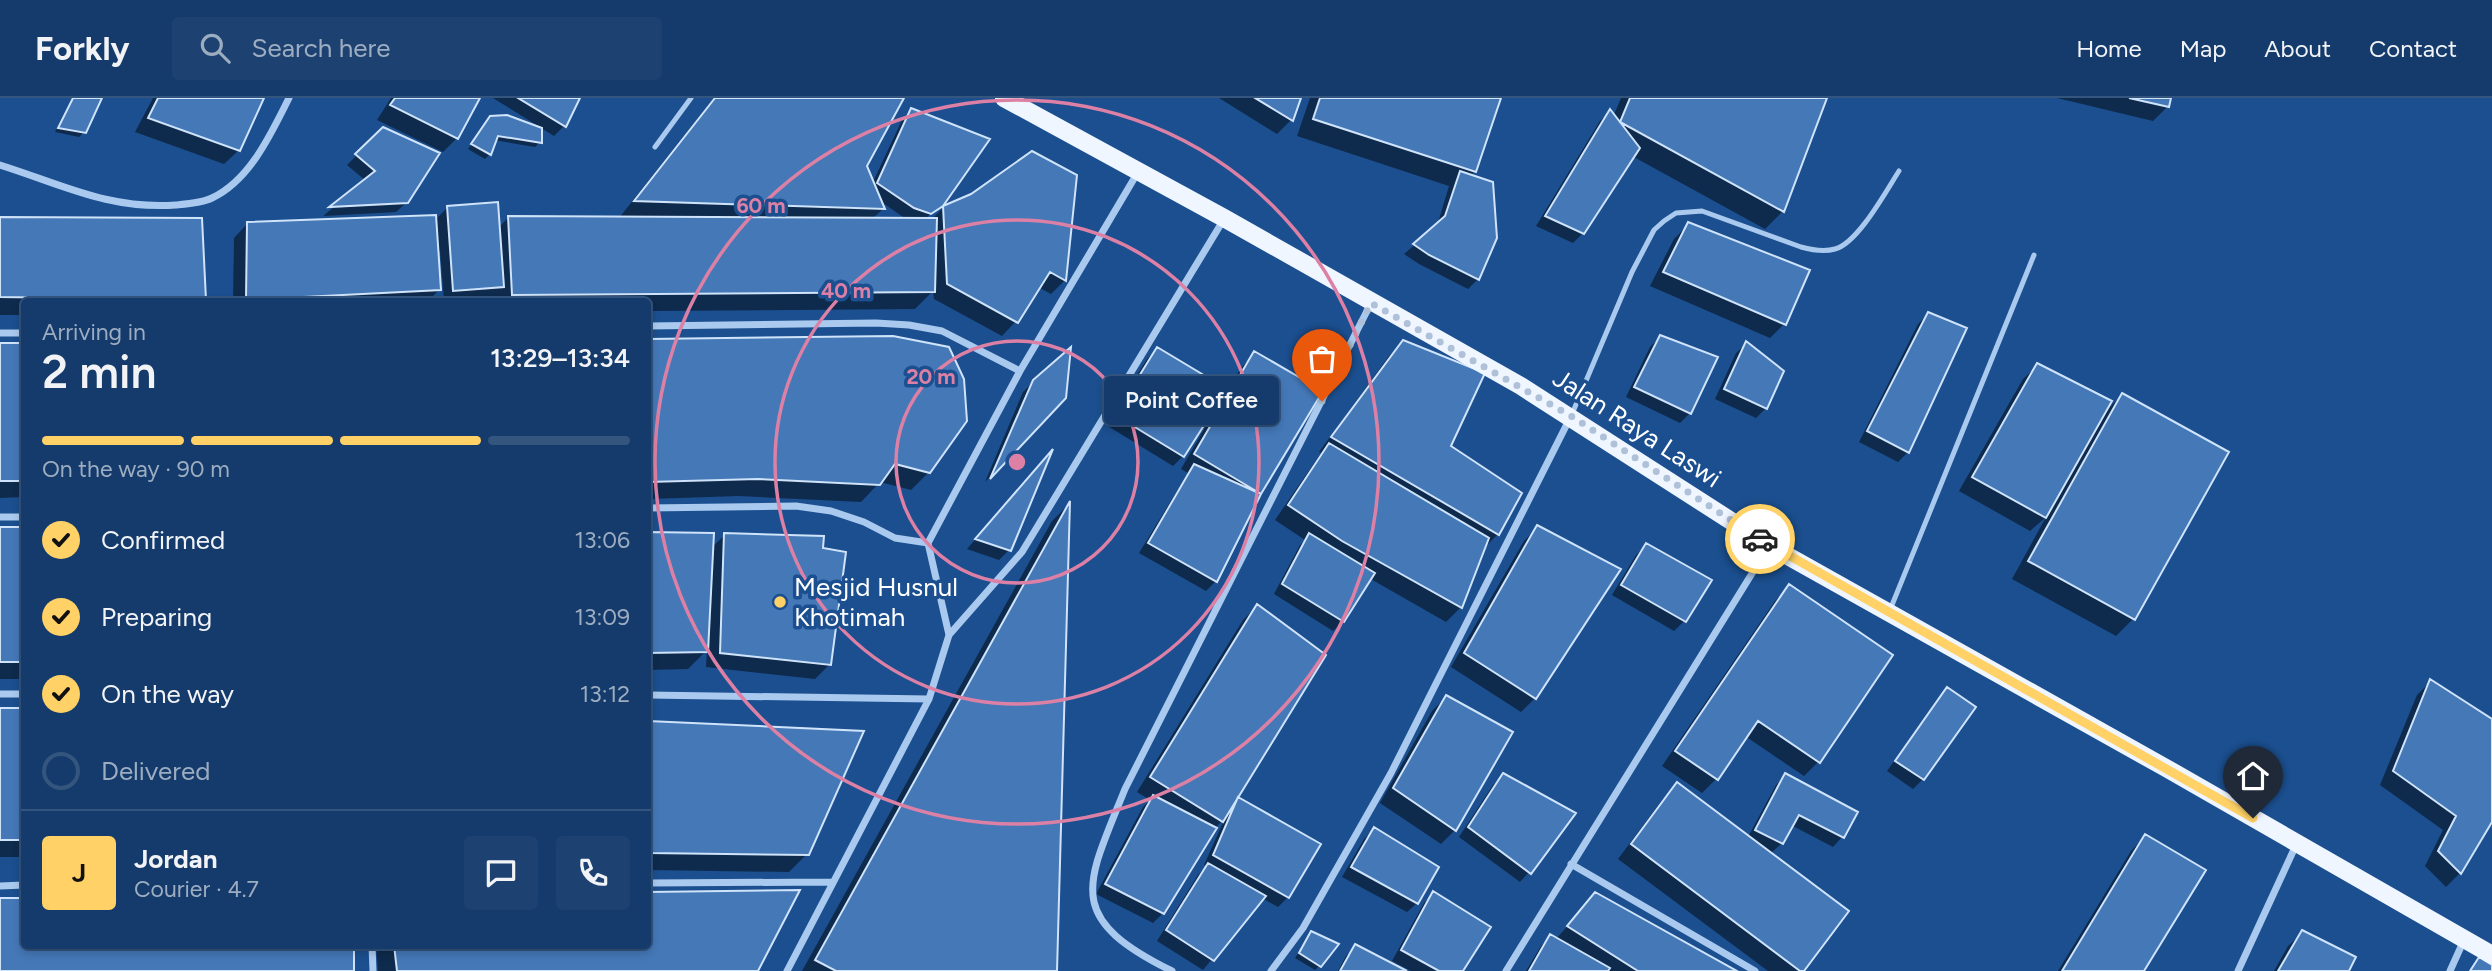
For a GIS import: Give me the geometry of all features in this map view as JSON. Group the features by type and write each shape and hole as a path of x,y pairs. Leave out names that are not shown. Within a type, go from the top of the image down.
{"main road":[{"name":"Jalan Raya Laswi","path":"1013,100 1571,416 1770,546 2297,842 2492,955"}],"street":[{"path":"0,165 87,196 115,202 164,206 211,199 227,188 247,168 269,137 289,98"},
{"path":"949,635 928,543 1020,371 1138,172"},
{"path":"790,970 832,882 929,699 949,635 1021,552 1224,218"},
{"path":"1172,971 1126,944 1102,922 1092,896 1093,876 1099,853 1125,789 1371,303"},
{"path":"651,326 909,324 942,331 1020,371"},
{"path":"0,333 21,333"},
{"path":"1271,971 1303,928 1391,774 1571,416"},
{"path":"651,508 796,506 831,511 864,522 895,538 928,543"},
{"path":"0,517 21,517"},
{"path":"1506,971 1770,546"},
{"path":"0,694 21,694"},
{"path":"651,695 929,699"},
{"path":"2238,971 2297,842"},
{"path":"1571,864 1755,971"},
{"path":"651,883 832,882"},
{"path":"0,886 21,886"},
{"path":"2450,971 2465,939"},
{"path":"372,949 373,971"}],"lane":[{"path":"655,147 691,98"},
{"path":"1571,416 1632,272 1654,230 1664,221 1676,213 1702,211 1801,247 1812,250 1835,249 1842,246 1860,228 1899,171"},
{"path":"1889,612 2034,255"}],"building":[{"path":"73,98 102,98 86,133 58,128"},
{"path":"158,98 264,98 240,151 148,118"},
{"path":"395,98 480,98 458,139 390,105"},
{"path":"518,98 580,98 566,127"},
{"path":"715,98 904,98 867,166 885,209 634,201"},
{"path":"1255,98 1301,98 1293,121"},
{"path":"1320,98 1501,98 1476,172 1313,119"},
{"path":"1630,98 1827,98 1784,212 1620,122"},
{"path":"2129,98 2171,98 2169,107"},
{"path":"911,108 990,139 943,206 931,214 914,208 877,183"},
{"path":"1610,109 1640,148 1584,234 1545,216"},
{"path":"507,115 542,128 542,143 498,136 491,155 471,144 490,116"},
{"path":"383,127 440,153 408,203 329,207 375,171 355,154"},
{"path":"1032,151 1077,175 1066,281 1050,272 1018,323 947,284 943,206 971,194"},
{"path":"1460,171 1493,182 1497,238 1479,280 1413,244 1445,216"},
{"path":"498,202 504,287 453,291 447,206"},
{"path":"436,215 441,290 246,298 247,222"},
{"path":"508,216 937,218 935,292 512,295"},
{"path":"0,217 202,218 206,298 0,297"},
{"path":"1688,222 1810,270 1786,325 1663,272"},
{"path":"1928,312 1967,328 1909,453 1867,431"},
{"path":"1660,335 1718,357 1691,414 1634,387"},
{"path":"893,336 949,347 964,379 967,421 930,473 895,464 880,485 758,479 651,482 651,339"},
{"path":"1403,340 1485,373 1451,446 1522,493 1499,535 1331,437"},
{"path":"1746,341 1784,371 1767,409 1724,389"},
{"path":"0,343 21,343 21,481 0,481"},
{"path":"1071,347 1066,398 990,479 1033,380"},
{"path":"1157,347 1227,389 1184,457 1115,415"},
{"path":"1254,351 1323,391 1261,494 1194,454"},
{"path":"2037,363 2112,401 2046,518 1972,477"},
{"path":"2122,393 2229,452 2135,620 2028,561"},
{"path":"1329,443 1489,538 1462,608 1342,541 1288,505"},
{"path":"1053,449 1011,551 975,539"},
{"path":"1194,464 1261,494 1217,582 1148,543"},
{"path":"1070,501 1057,971 836,971 815,960"},
{"path":"1537,525 1621,569 1536,699 1464,653"},
{"path":"0,527 21,527 21,662 0,662"},
{"path":"651,532 714,533 708,652 651,653"},
{"name":"Mesjid Husnul Khotimah","path":"724,533 824,536 823,548 846,552 831,665 720,653"},
{"path":"1309,533 1375,573 1344,622 1282,584"},
{"path":"1646,543 1712,580 1686,622 1621,585"},
{"path":"1789,584 1893,655 1820,763 1758,721 1718,780 1675,751"},
{"path":"1257,604 1326,655 1223,822 1150,777"},
{"path":"2430,679 2492,719 2492,822 2461,874 2438,851 2456,816 2393,771"},
{"path":"1947,687 1976,707 1924,780 1895,761"},
{"path":"1446,695 1513,732 1456,831 1393,788"},
{"path":"0,708 21,708 21,840 0,840"},
{"path":"651,721 864,731 809,855 651,853"},
{"path":"1503,773 1576,813 1531,874 1468,827"},
{"path":"1785,773 1858,812 1844,838 1799,815 1783,844 1755,830"},
{"path":"1677,782 1849,911 1804,971 1800,971 1631,844"},
{"path":"1153,795 1217,828 1164,914 1105,884"},
{"path":"1238,797 1321,844 1289,898 1213,855"},
{"path":"1374,827 1439,867 1418,904 1351,867"},
{"path":"2145,834 2206,870 2144,971 2062,971"},
{"path":"1208,863 1266,896 1214,961 1166,930"},
{"path":"800,890 758,971 397,971 394,949 651,949 651,892"},
{"path":"1433,891 1491,927 1463,971 1439,971 1401,950"},
{"path":"1595,892 1737,971 1638,971 1567,926"},
{"path":"0,898 21,898 21,949 354,949 354,971 0,971"},
{"path":"2302,930 2356,957 2349,971 2278,971"},
{"path":"1311,931 1339,944 1321,967 1299,953"},
{"path":"1550,934 1610,968 1608,971 1529,971"},
{"path":"1355,944 1407,971 1340,971"},
{"path":"2479,957 2492,965 2492,971 2470,971"}],"way so far":[{"path":"1322,401 1371,303 1571,416 1760,539"}],"place":[{"name":"Point Coffee","path":"1322,401"},
{"name":"Mesjid Husnul Khotimah","path":"780,602"}],"route":[{"path":"1760,539 2253,818"}]}
